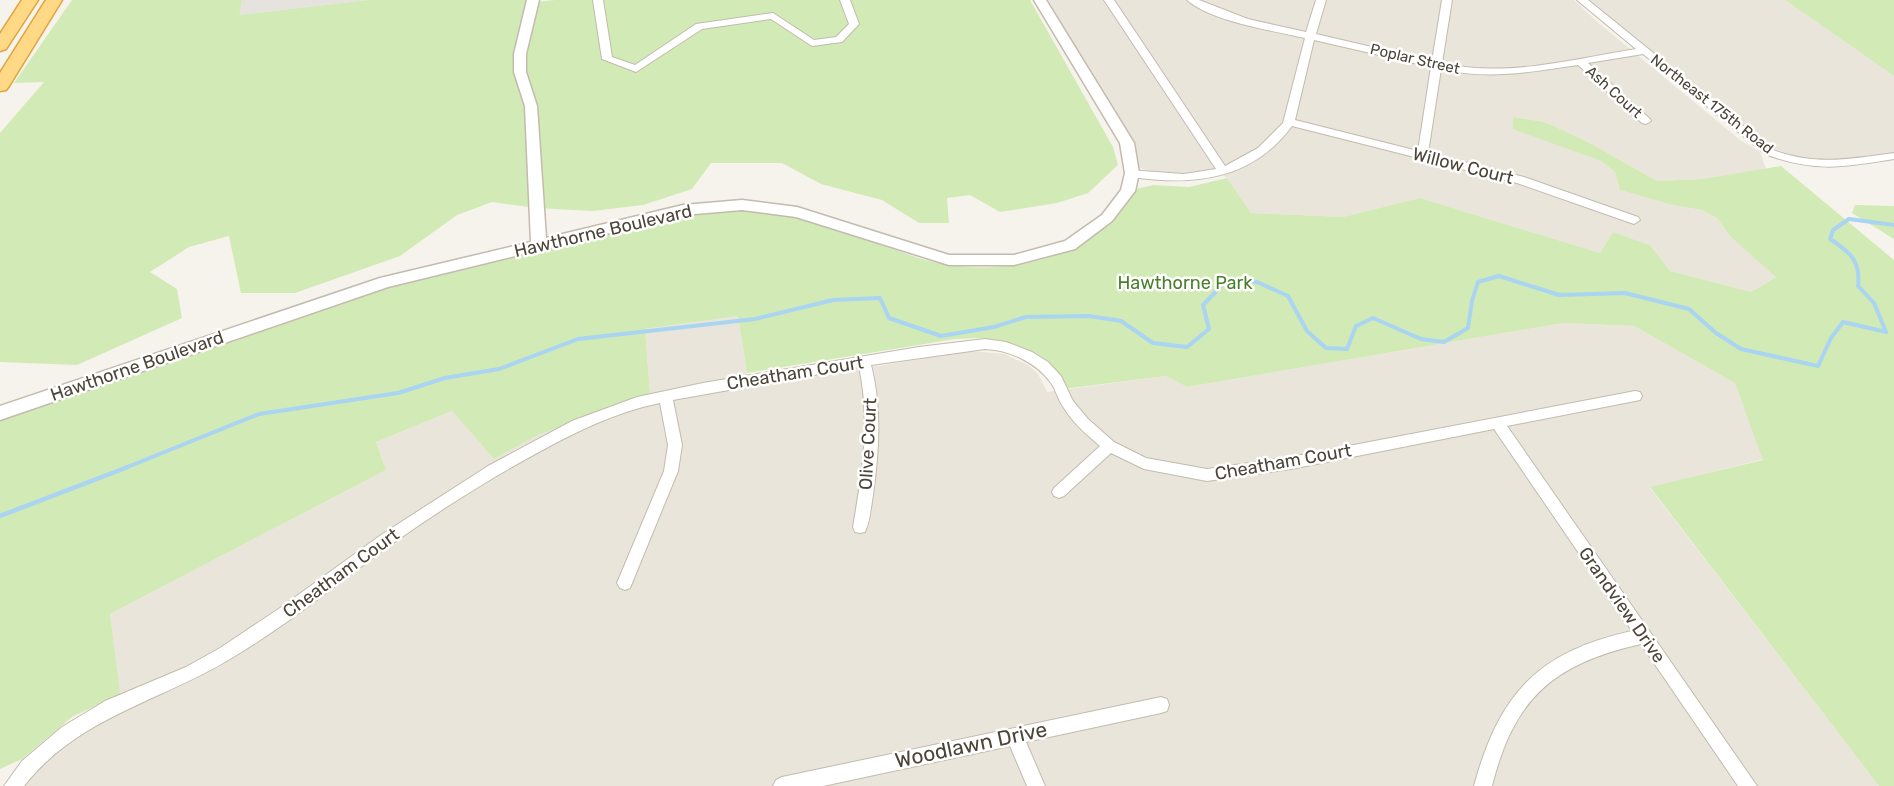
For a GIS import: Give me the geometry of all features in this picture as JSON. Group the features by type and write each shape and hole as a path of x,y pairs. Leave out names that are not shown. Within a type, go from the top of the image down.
{"highway":[{"path":"16,21 22,0"},
{"path":"0,46 30,0"},
{"path":"0,86 54,0"},
{"path":"42,21 60,0"}],"street":[{"path":"533,0 520,54 520,72 531,106 539,246"},
{"path":"598,0 607,59 636,69 699,26 773,16 812,43 839,40 854,24 845,0"},
{"path":"1040,0 1127,143 1132,173 1185,179 1223,172 1243,163 1277,137 1289,122 1309,34 1321,0"},
{"path":"1109,0 1223,172"},
{"name":"Poplar Street","path":"1192,0 1205,8 1245,21 1466,72 1489,73 1581,62 1644,51"},
{"path":"1422,157 1447,0"},
{"name":"Northeast 175th Road","path":"1582,0 1760,146 1779,156 1822,166 1894,156"},
{"name":"Ash Court","path":"1581,62 1646,121"},
{"name":"Willow Court","path":"1289,122 1520,180 1634,220"},
{"name":"Hawthorne Boulevard","path":"0,413 385,282 683,210 742,205 797,212 949,260 1014,260 1070,244 1107,218 1128,191 1132,173"},
{"name":"Cheatham Court","path":"14,786 28,767 68,733 111,707 192,672 226,653 286,613 386,540 493,470 577,425 637,402 864,362 985,344 1012,349 1042,366 1056,380 1068,404 1083,423 1109,446 1144,463 1208,475 1280,465 1635,396"},
{"name":"Olive Court","path":"860,527 870,467 872,436 871,384 864,362"},
{"path":"625,583 671,471 675,445 665,396"},
{"name":"Grandview Drive","path":"1497,423 1748,786"},
{"path":"1059,492 1109,446"},
{"path":"1483,786 1489,756 1515,706 1536,681 1571,656 1613,641 1644,636"},
{"name":"Woodlawn Drive","path":"786,786 1161,705"},
{"path":"1015,736 1036,786"}],"shaded area":[{"path":"242,0 368,0 238,15"},
{"path":"1048,0 1574,0 1740,140 1760,152 1766,169 1702,179 1657,181 1588,142 1545,122 1513,117 1513,128 1601,161 1615,172 1620,190 1672,205 1702,210 1717,218 1731,237 1777,276 1751,292 1670,271 1650,245 1613,232 1600,253 1420,198 1343,217 1251,213 1227,178 1215,170 1195,174 1158,174 1137,167 1128,138"},
{"path":"1586,0 1785,0 1894,76 1894,152 1810,161 1768,147"},
{"path":"738,316 749,387 970,351 1004,354 1028,365 1038,374 1047,392 1166,376 1187,387 1563,323 1634,326 1735,383 1764,459 1650,488 1879,786 23,786 62,746 92,726 121,712 110,614 386,470 376,442 452,411 494,459 538,435 650,393 645,329"}],"green space":[{"path":"72,0 242,0 239,15 368,0 526,0 537,2 555,0 1030,0 1113,147 1118,165 1088,193 1057,203 1000,212 970,195 947,198 949,223 919,223 882,200 821,184 782,163 711,163 692,189 643,205 593,211 537,208 492,202 457,215 400,256 295,293 241,293 229,236 189,247 150,272 177,289 182,318 77,365 0,362 0,133 44,82 14,83"},
{"path":"1785,0 1894,0 1894,76"},
{"name":"Hawthorne Park","path":"1513,117 1545,122 1588,142 1657,181 1702,179 1781,166 1894,260 1894,786 1879,786 1650,487 1763,460 1735,383 1634,326 1563,323 1187,387 1166,376 1063,389 1019,348 999,340 955,339 747,373 738,316 645,329 650,393 538,435 494,459 452,411 376,442 386,470 110,614 120,694 72,717 22,759 0,769 0,411 403,279 704,209 751,209 773,212 837,229 933,262 988,267 1017,265 1073,248 1097,233 1117,214 1132,190 1153,185 1189,187 1227,178 1251,213 1343,217 1420,198 1600,253 1613,232 1650,245 1670,271 1751,292 1776,277 1731,237 1717,218 1702,210 1672,205 1620,190 1615,172 1601,161 1513,129"},
{"path":"1855,205 1894,206 1894,239 1852,213"}],"waterway":[{"path":"125,468 259,414 398,393 445,378 499,369 578,339 755,319 833,300 880,298 889,318 941,336 994,327 1026,317 1089,316 1121,321 1153,343 1187,347 1209,329 1203,305 1228,279 1257,282 1288,296 1307,331 1326,348 1347,349 1356,326 1373,318 1421,339 1444,342 1468,328 1472,301 1478,282 1499,276 1559,295 1625,293 1689,309 1716,333 1741,349 1818,366 1831,338 1843,322 1886,332 1874,303 1858,286 1858,270 1853,258 1830,239 1833,230 1849,219 1894,225"},
{"path":"0,516 128,467"}]}
